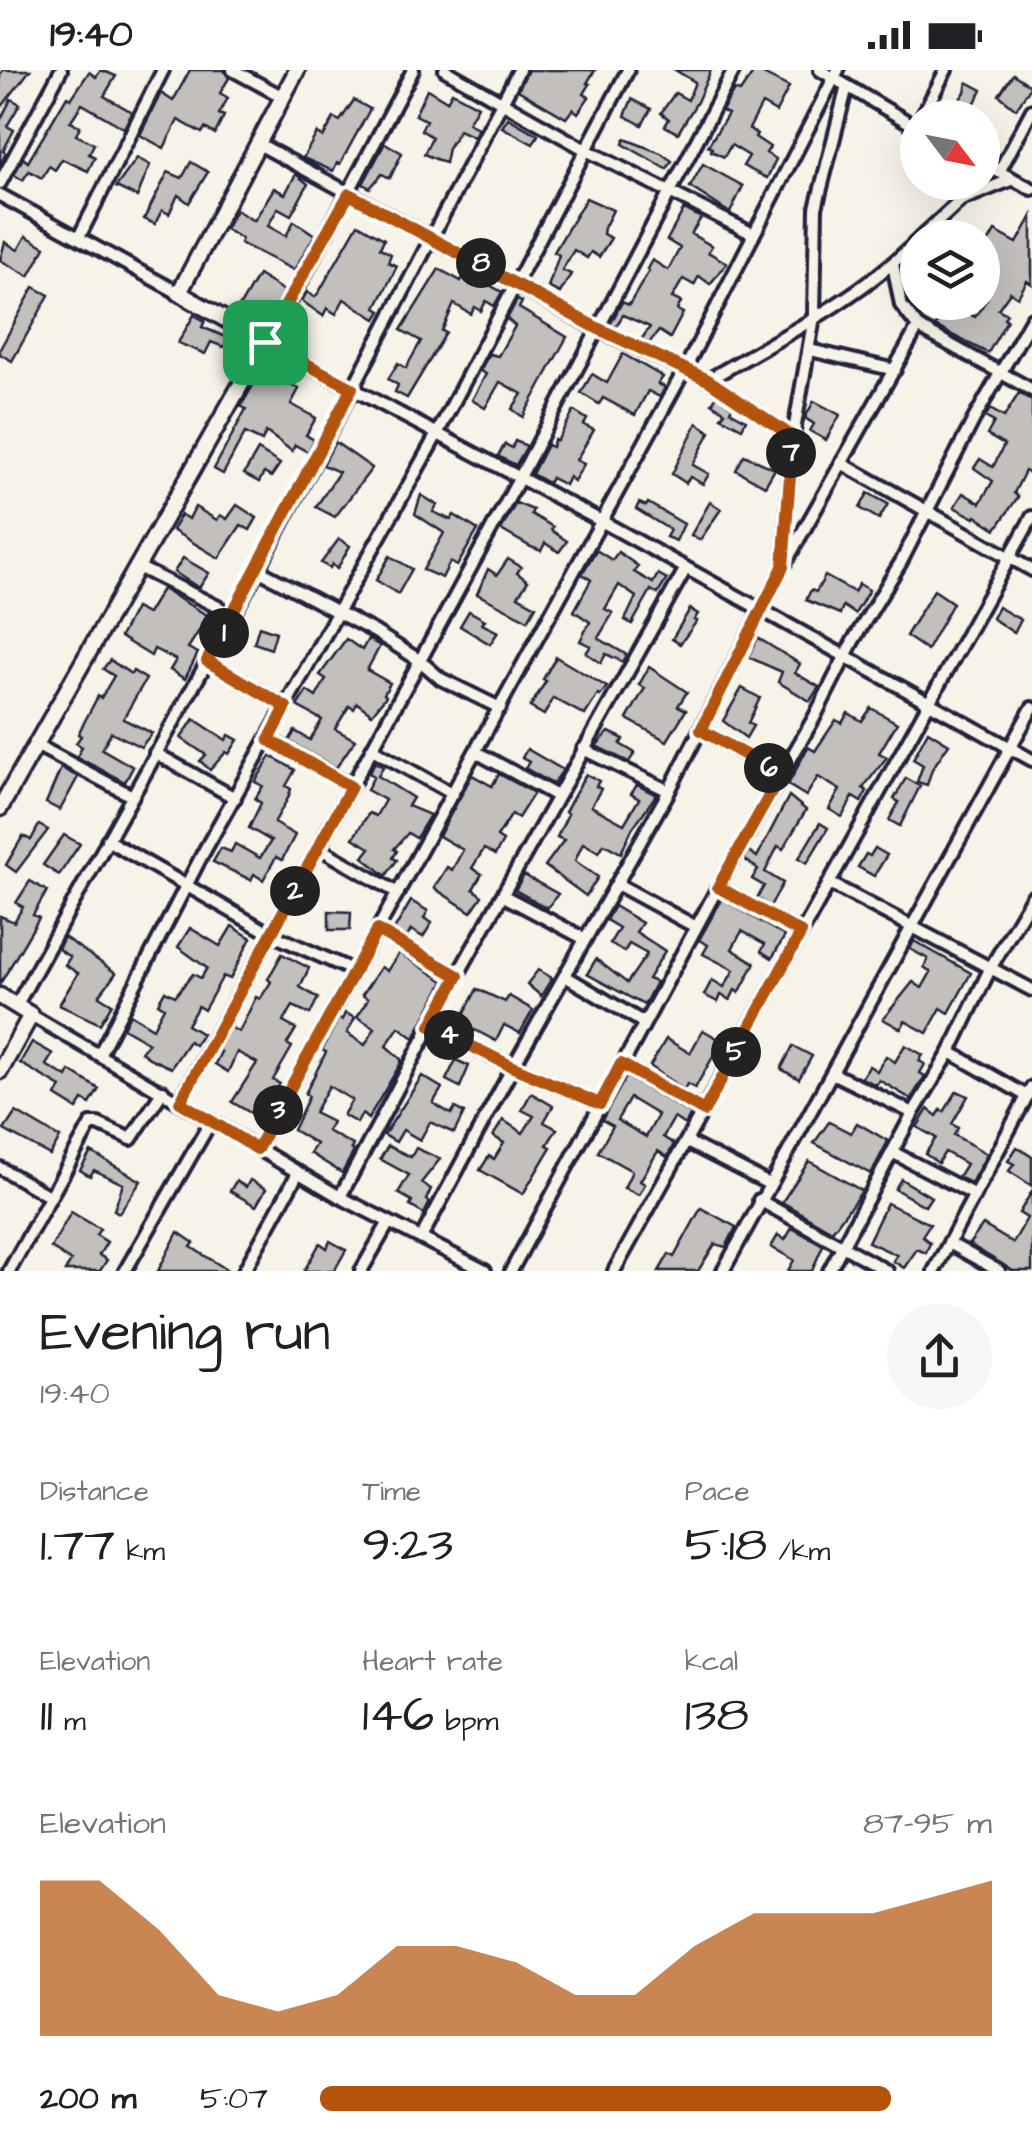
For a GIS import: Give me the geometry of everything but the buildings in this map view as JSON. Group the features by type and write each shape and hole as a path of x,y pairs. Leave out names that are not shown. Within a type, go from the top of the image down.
{"main road":[{"path":"0,808 265,342 179,294 297,70"},
{"path":"0,996 30,1014 0,1071"}],"street":[{"path":"0,183 61,70"},
{"path":"79,237 162,73 147,70"},
{"path":"233,70 282,97"},
{"path":"413,70 349,194 265,342 603,522 1032,760"},
{"path":"445,70 586,150 753,234"},
{"path":"16,1006 234,615 519,70"},
{"path":"100,1054 187,886 437,434 628,70"},
{"path":"180,1102 519,478 734,70"},
{"path":"820,70 836,74 847,86 900,114"},
{"path":"930,100 946,70"},
{"path":"257,1149 685,370 836,74"},
{"path":"783,567 793,437 814,317 816,208 847,86"},
{"path":"1000,170 1032,110"},
{"path":"259,144 597,328 708,380 793,437"},
{"path":"1000,172 1032,189"},
{"path":"939,220 961,200 1013,179"},
{"path":"0,195 179,294"},
{"path":"708,380 814,317 900,257"},
{"path":"893,264 902,305 918,327 1032,390"},
{"path":"511,1271 1032,318"},
{"path":"421,1238 669,791 783,567 918,327"},
{"path":"810,350 896,370"},
{"path":"841,463 1032,570"},
{"path":"614,1271 1032,517"},
{"path":"136,566 234,615"},
{"path":"340,1196 686,568"},
{"path":"258,570 419,660 441,679 500,708"},
{"path":"207,661 286,707"},
{"path":"722,1271 1032,708"},
{"path":"701,730 781,775"},
{"path":"269,740 351,787"},
{"path":"36,745 132,796"},
{"path":"372,749 453,794"},
{"path":"583,749 669,791"},
{"path":"476,752 557,796"},
{"path":"155,753 235,798"},
{"path":"107,840 271,934 354,970"},
{"path":"319,848 398,893"},
{"path":"829,883 1032,990"},
{"path":"617,884 696,927"},
{"path":"718,887 801,933"},
{"path":"504,896 585,939"},
{"path":"829,1271 1032,897"},
{"path":"377,930 458,976"},
{"path":"565,976 644,1023"},
{"path":"30,1014 340,1196 485,1271"},
{"path":"431,1026 600,1104"},
{"path":"934,1271 1030,1091 950,1052"},
{"path":"621,1064 704,1111"},
{"path":"832,1072 913,1114"},
{"path":"9,1271 91,1124 131,1139 162,1091"},
{"path":"125,1271 211,1120"},
{"path":"687,1142 768,1184"},
{"path":"892,1152 973,1194"},
{"path":"0,1168 49,1196"},
{"path":"244,1271 298,1172"},
{"path":"760,1200 888,1271"},
{"path":"361,1271 388,1222"},
{"path":"949,1242 998,1271"}],"route":[{"path":"349,194 597,328 708,380 793,437 783,567 701,730 781,775 718,887 801,933 704,1111 621,1064 600,1104 431,1026 458,976 377,930 257,1149 180,1102 351,787 269,740 286,707 207,661 352,388 265,342 349,194"}]}
